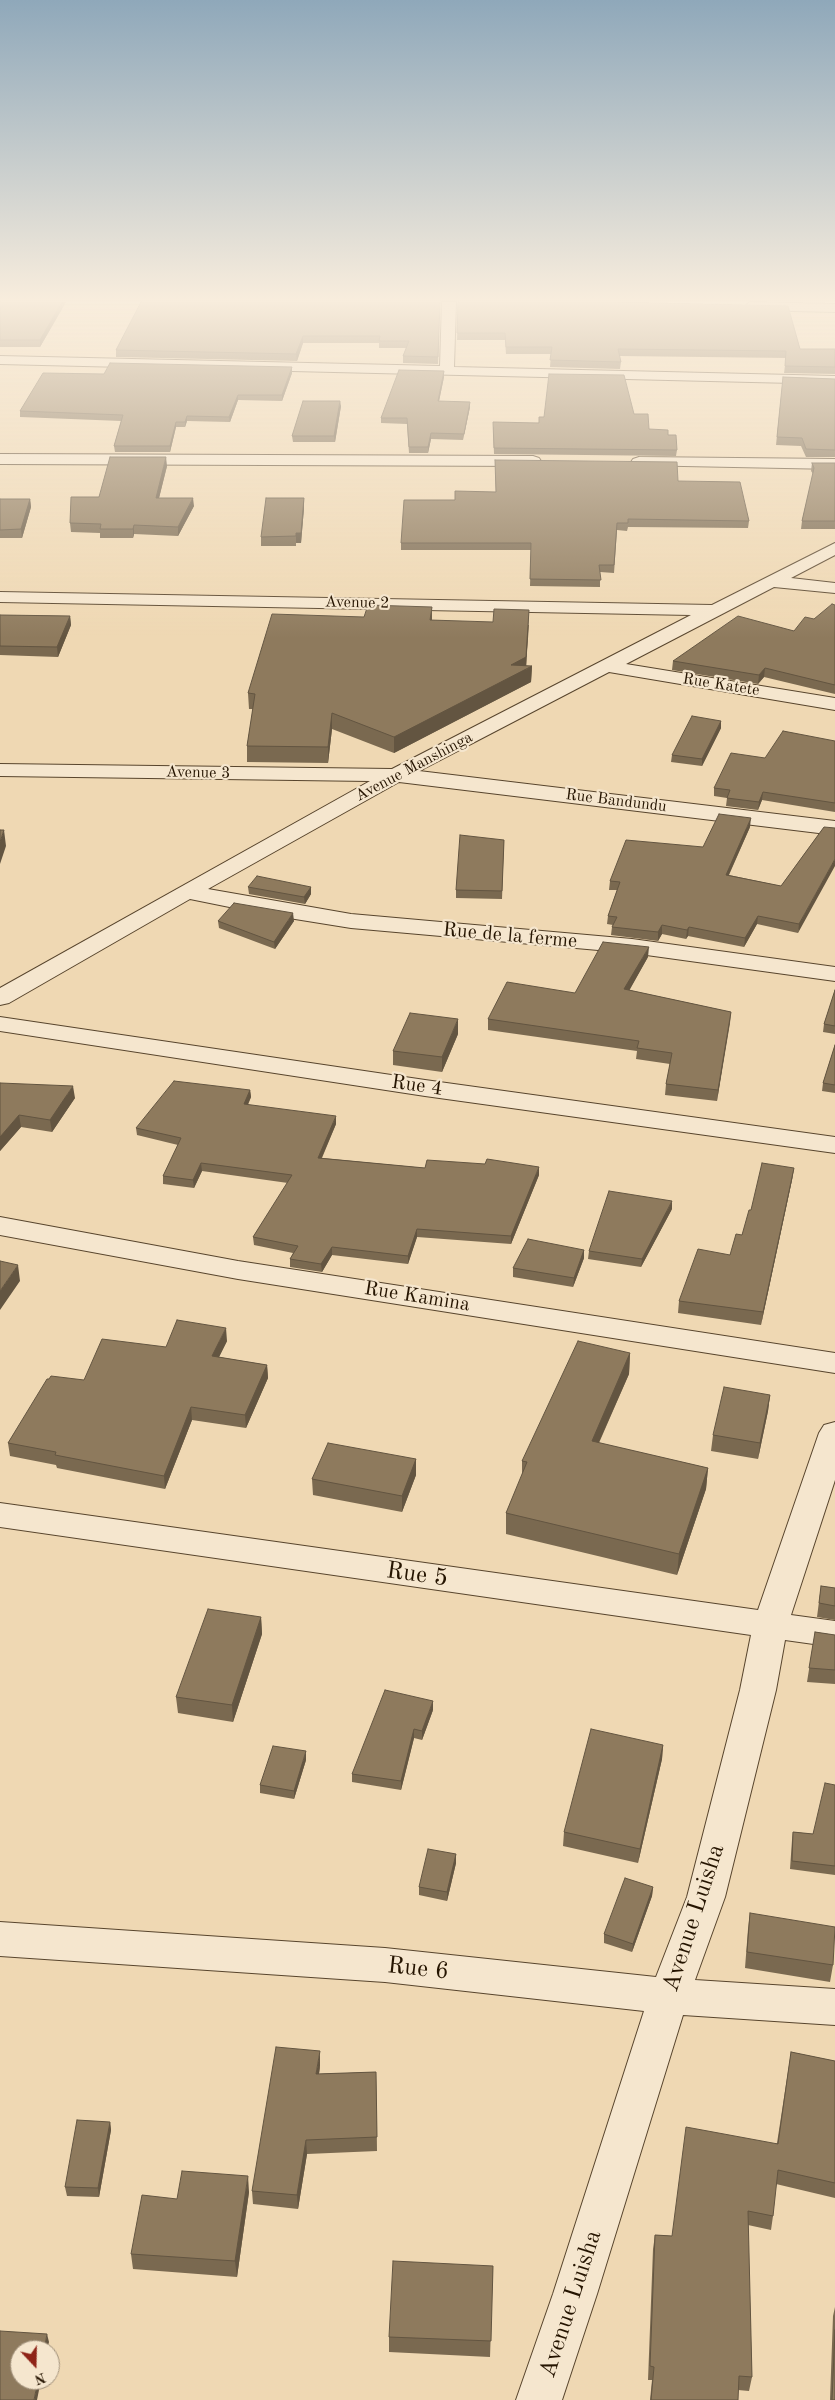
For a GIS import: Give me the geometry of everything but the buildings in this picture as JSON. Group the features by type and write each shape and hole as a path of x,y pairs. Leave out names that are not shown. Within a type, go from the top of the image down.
{"street":[{"path":"0,459 550,461"},
{"path":"618,462 835,464"},
{"name":"Avenue Manshinga","path":"0,998 396,775 835,548"},
{"path":"771,581 835,588"},
{"name":"Avenue 2","path":"0,597 715,610"},
{"name":"Rue Katete","path":"606,666 835,704"},
{"name":"Avenue 3","path":"0,770 396,775"},
{"name":"Rue Bandundu","path":"396,775 835,828"},
{"name":"Rue de la ferme","path":"187,891 264,907 351,921 632,946 835,974"},
{"name":"Rue 4","path":"0,1024 425,1088 835,1145"},
{"name":"Rue Kamina","path":"0,1226 238,1270 835,1363"},
{"name":"Avenue Luisha","path":"538,2400 578,2285 669,1996 706,1897 758,1690 770,1626 835,1433"},
{"name":"Rue 5","path":"0,1515 835,1634"},
{"name":"Rue 6","path":"0,1939 385,1965 669,1996 835,2007"}]}
